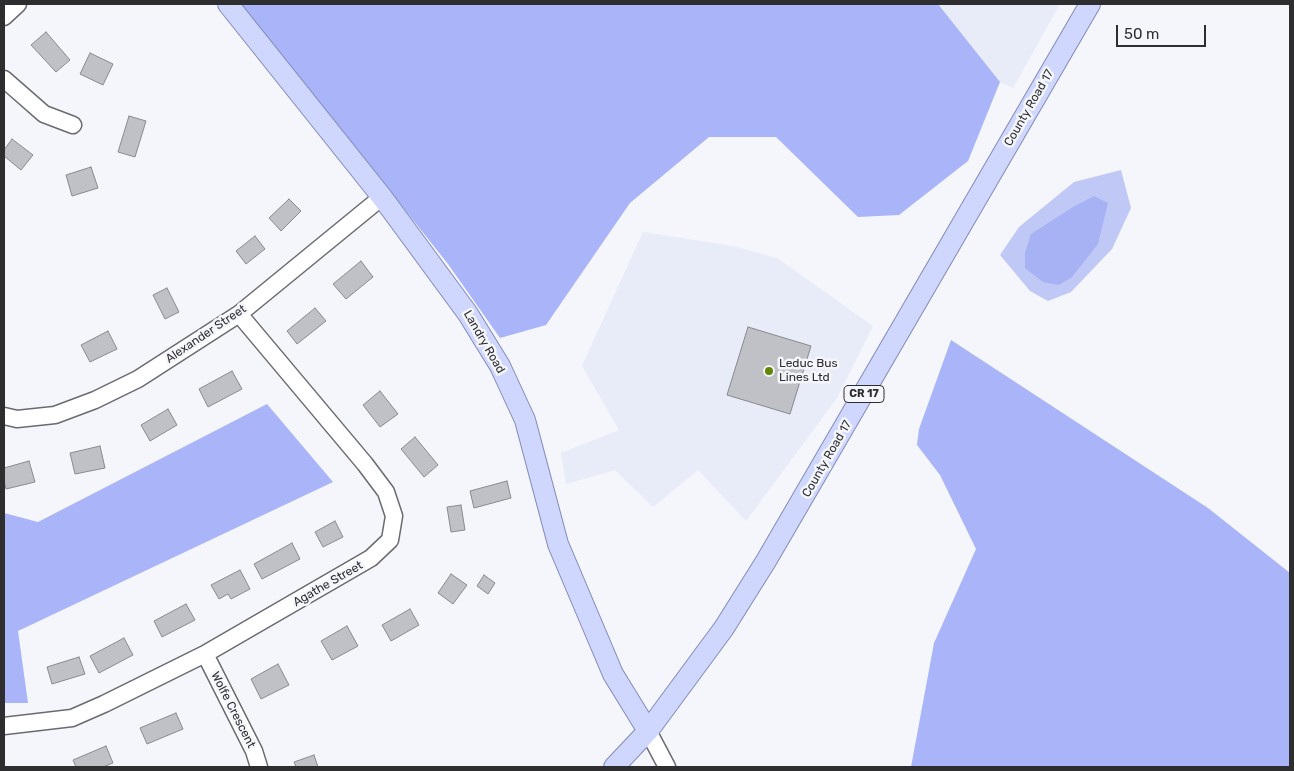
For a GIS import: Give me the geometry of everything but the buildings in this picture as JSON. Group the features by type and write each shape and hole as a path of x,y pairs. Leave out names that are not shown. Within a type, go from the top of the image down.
{"main road":[{"name":"Landry Road","path":"228,4 382,197 468,314 500,366 525,420 558,544 613,674 648,732"},
{"name":"County Road 17","path":"614,767 648,732 724,628 792,518 1090,4"}],"street":[{"path":"4,17 18,4"},
{"path":"4,79 44,114 73,126"},
{"name":"Alexander Street","path":"4,416 17,419 55,415 96,400 138,379 238,314 382,197"},
{"name":"Agathe Street","path":"4,726 72,718 104,704 205,654 371,558 390,540 394,516 386,492 365,464 238,314"},
{"name":"Wolfe Crescent","path":"205,654 254,751 259,767"},
{"path":"648,732 667,767"}],"shaded area":[{"path":"241,4 938,4 1000,82 968,161 899,215 858,217 776,137 709,137 630,203 546,325 500,338 448,264"},
{"path":"938,4 1060,4 1013,88 1000,82"},
{"path":"1121,170 1131,208 1112,249 1071,292 1048,301 1030,291 1000,255 1019,227 1074,182"},
{"path":"1094,196 1108,203 1098,244 1072,277 1059,285 1043,282 1025,268 1025,253 1031,234"},
{"path":"643,232 733,246 777,258 873,326 837,398 746,521 698,470 653,507 615,470 566,484 561,453 619,430 582,366"},
{"path":"951,340 1208,508 1290,573 1290,767 911,767 934,643 976,549 940,475 917,445 919,429"},
{"path":"267,404 333,482 18,631 28,703 4,703 4,513 38,522"}],"place":[{"name":"Leduc Bus Lines Ltd","path":"769,371"}]}
